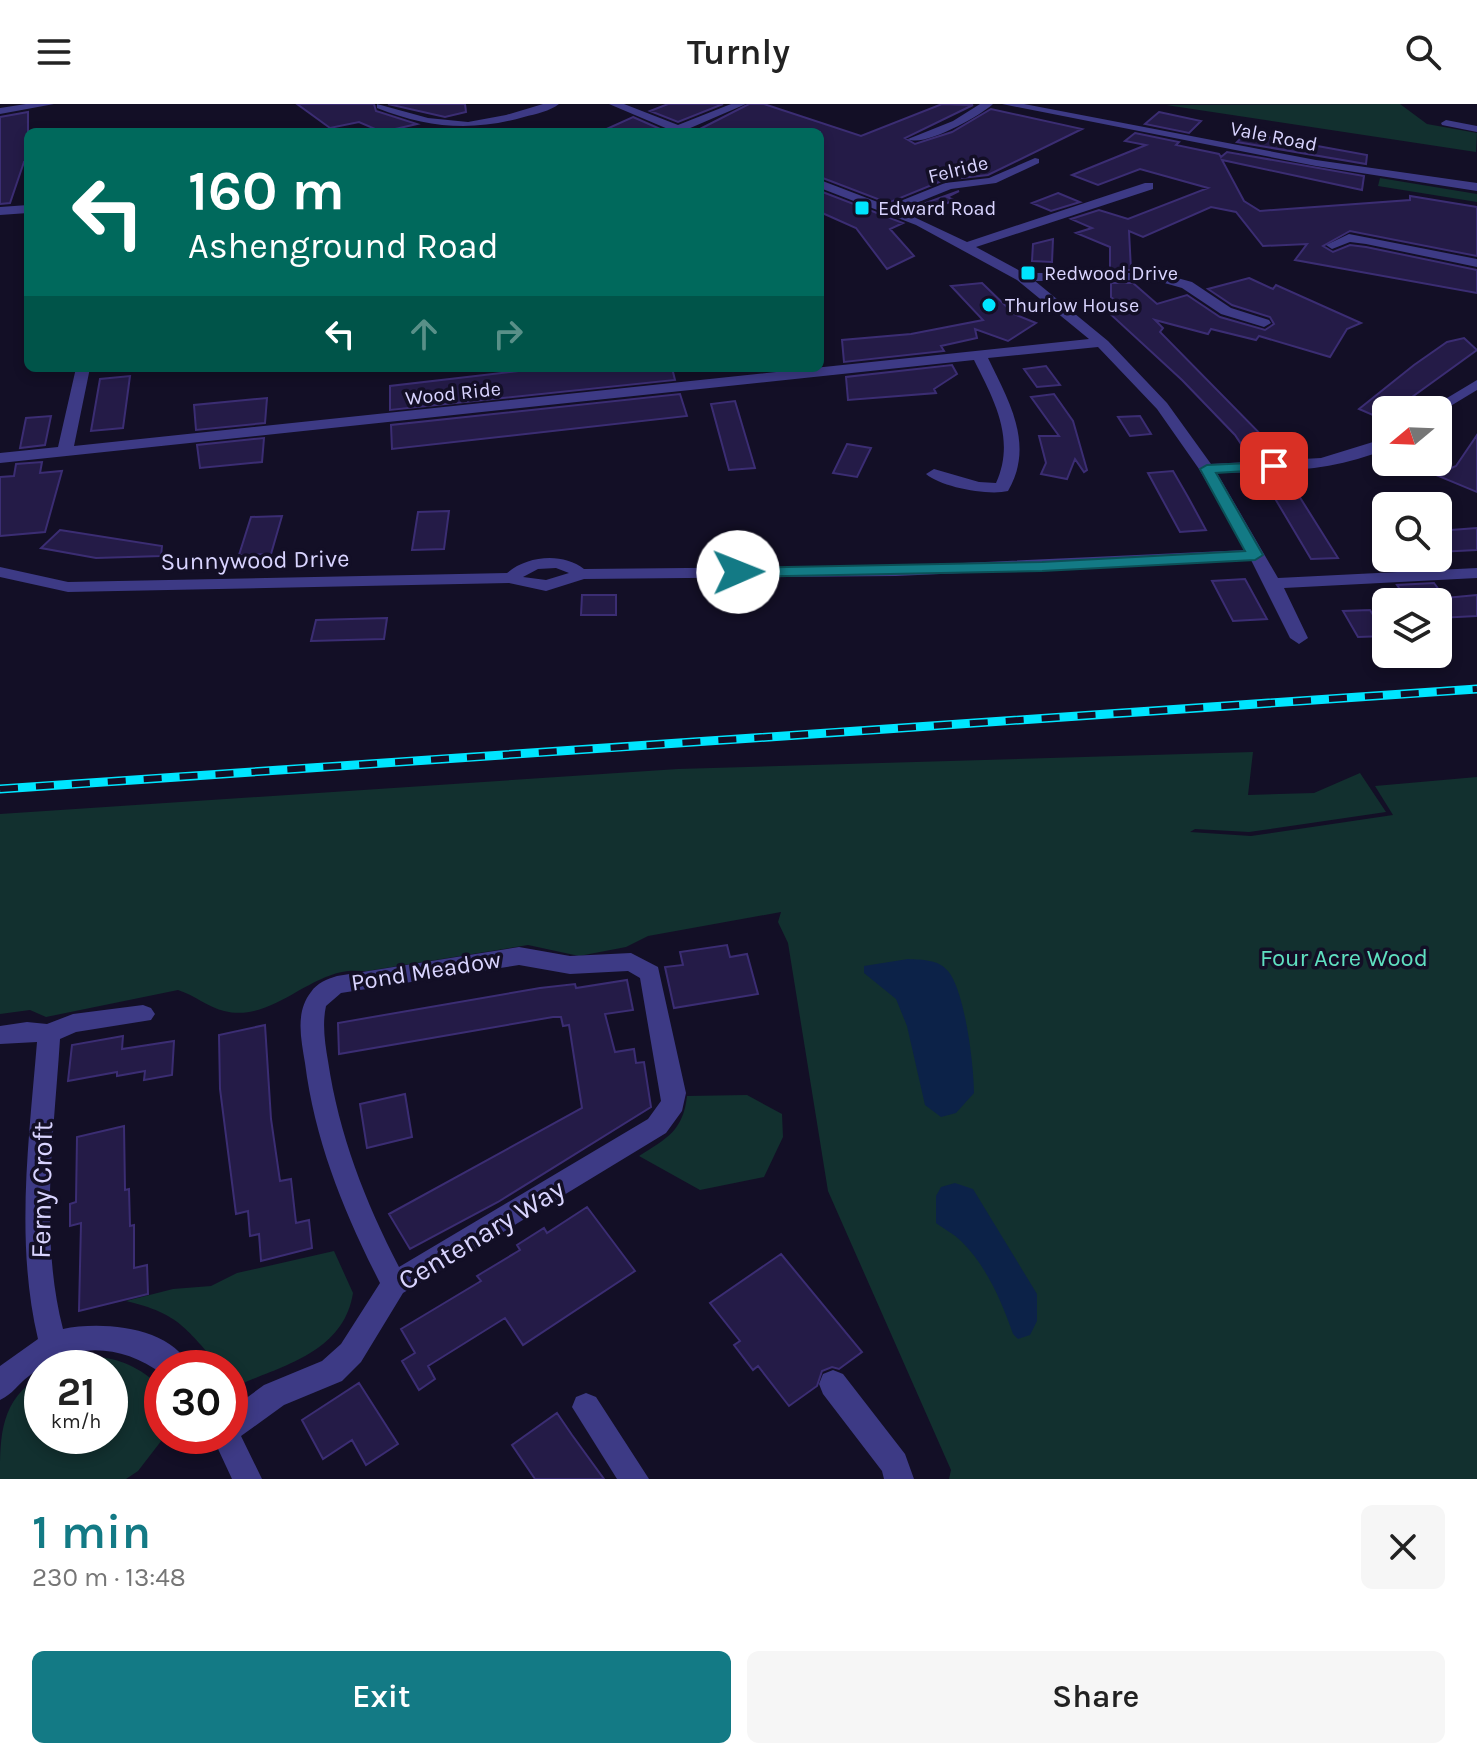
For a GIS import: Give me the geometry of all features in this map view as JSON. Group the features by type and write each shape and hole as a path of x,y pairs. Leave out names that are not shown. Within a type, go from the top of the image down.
{"street":[{"path":"0,111 49,104"},
{"path":"381,106 413,120 457,128 502,122 554,104"},
{"path":"614,104 677,128"},
{"path":"687,128 741,104"},
{"path":"914,139 957,123 988,104"},
{"name":"Vale Road","path":"1007,104 1316,163 1477,187"},
{"path":"1066,115 1076,104"},
{"path":"1446,123 1477,129"},
{"name":"Felride","path":"890,209 949,186 992,181 1035,161"},
{"path":"824,185 890,209 968,246 1022,277 1101,342 1162,406 1207,469 1273,583 1299,638"},
{"path":"968,246 1149,186"},
{"path":"0,211 24,209"},
{"path":"1332,245 1349,238 1366,240 1477,263"},
{"path":"1022,277 1154,276 1187,285 1226,311 1264,323"},
{"name":"Wood Ride","path":"0,458 1101,342"},
{"path":"934,474 978,487 1002,488 1013,469 1013,425 980,357"},
{"path":"65,452 82,372"},
{"path":"1452,399 1477,384"},
{"path":"1207,469 1321,464 1372,450"},
{"name":"Sunnywood Drive","path":"0,572 68,587 511,578 526,584 546,585 580,574 912,570 1255,555"},
{"path":"1273,583 1477,573"},
{"name":"Pond Meadow","path":"394,1284 348,1193 321,1106 311,1017 317,999 325,989 519,956 570,965 631,962 650,973 669,1062"},
{"path":"0,1035 27,1031 49,1034 73,1023 143,1014"},
{"name":"Ferny Croft","path":"49,1034 40,1134 38,1211 41,1296 53,1345"},
{"name":"Centenary Way","path":"248,1414 274,1395 332,1371 351,1353 394,1284 649,1133 673,1104 669,1062"},
{"path":"0,1386 31,1357 53,1345 102,1334 151,1350"},
{"path":"833,1384 895,1464 899,1479"},
{"path":"586,1407 634,1479"},
{"path":"235,1454 247,1479"}],"green space":[{"path":"1400,104 1427,124 1477,133 1476,152 1166,105"},
{"path":"1380,178 1477,194 1477,202 1378,186"},
{"name":"Four Acre Wood","path":"1253,752 1248,795 1314,793 1360,773 1386,812 1249,832 1195,829 1190,832 1251,836 1393,815 1375,786 1477,777 1477,1479 949,1479 951,1470 828,1191 788,943 778,922 781,912 648,936 626,947 579,956 528,945 367,971 345,971 327,976 270,1006 240,1013 218,1009 178,990 46,1017 30,1010 0,1014 0,814 678,769"},
{"path":"747,1095 782,1114 783,1137 764,1177 700,1190 639,1156 677,1126 687,1096"},
{"path":"334,1251 353,1293 348,1312 326,1342 295,1361 248,1381 248,1350 206,1350 171,1318 126,1301 173,1289 211,1286 237,1273"},
{"path":"129,1365 144,1373 144,1454 151,1454 138,1471 126,1479 0,1479 2,1433 10,1407 24,1389 24,1454 128,1454"}],"water":[{"path":"908,959 930,961 944,967 954,981 964,1011 974,1093 956,1113 941,1117 925,1105 907,1026 896,999 864,973 864,966"},
{"path":"955,1183 973,1189 1037,1294 1037,1321 1030,1335 1018,1339 1013,1334 998,1297 978,1261 958,1238 936,1223 936,1196 941,1187"}],"building":[{"path":"297,104 374,104 376,111 417,124 400,128 373,128 359,122 330,128"},
{"path":"388,104 465,104 466,112 445,117"},
{"path":"668,104 723,104 678,122 650,111"},
{"path":"749,104 764,104 861,136 942,104 973,105 905,138 915,144 952,132 991,109 1082,129 988,175 944,180 888,203 824,179 824,128 702,128"},
{"path":"28,112 28,128 24,128 24,162 10,203 0,204 0,117"},
{"path":"1159,112 1201,121 1189,133 1145,124"},
{"path":"633,117 658,128 609,128"},
{"path":"1135,133 1179,142 1176,145 1221,157 1227,152 1364,176 1362,190 1222,160 1244,201 1260,211 1410,200 1410,196 1477,207 1477,256 1350,231 1323,246 1333,252 1350,245 1366,247 1477,270 1477,293 1295,260 1307,244 1263,246 1236,212 1211,207 1143,237 1129,231 1131,270 1110,270 1110,247 1076,233 1092,228 1071,219 1099,210 1128,219 1208,188 1140,169 1098,185 1072,175 1146,145 1125,141"},
{"path":"1246,133 1367,155 1366,164 1237,142"},
{"path":"959,191 947,197 954,200 919,216 906,210"},
{"path":"824,193 903,223 890,229 914,256 887,269 856,228 824,214"},
{"path":"1058,193 1080,202 1051,211 1032,203"},
{"path":"1053,239 1052,262 1032,261 1033,244"},
{"path":"1249,278 1273,289 1276,285 1361,323 1347,329 1330,357 1259,336 1256,340 1211,329 1208,334 1155,320 1163,328 1160,332 1280,454 1273,454 1276,457 1251,459 1235,435 1182,380 1107,311 1124,308 1111,297 1111,283 1133,283 1157,304 1187,295 1220,317 1265,330 1274,324 1270,317 1232,305 1208,289"},
{"path":"982,283 1014,314 1036,323 1008,341 975,329 977,338 941,346 944,351 844,362 842,340 911,334 983,320 951,286"},
{"path":"1464,338 1477,350 1413,396 1375,396 1414,365 1447,342"},
{"path":"952,365 957,374 934,389 936,393 848,400 846,377"},
{"path":"1046,366 1060,385 1037,387 1024,369"},
{"path":"511,372 673,372 675,380 390,410 390,386"},
{"path":"130,376 123,428 91,431 100,379"},
{"path":"680,394 687,416 392,449 391,425"},
{"path":"1054,394 1073,421 1087,470 1084,472 1075,459 1067,479 1041,474 1046,463 1039,436 1059,436 1031,397"},
{"path":"267,398 265,423 196,430 194,405"},
{"path":"1372,399 1372,415 1359,409"},
{"path":"735,401 755,468 729,470 711,404"},
{"path":"51,416 45,445 20,448 26,418"},
{"path":"1140,416 1151,434 1130,436 1118,417"},
{"path":"1477,435 1477,492 1438,476 1452,476 1452,468"},
{"path":"264,438 262,462 200,468 197,445"},
{"path":"847,444 871,448 857,477 833,473"},
{"path":"42,462 40,473 62,471 45,532 0,536 0,477 14,476 16,464"},
{"path":"1173,471 1206,530 1180,532 1148,473"},
{"path":"1264,480 1289,480 1338,558 1311,559"},
{"path":"449,511 444,549 412,550 418,512"},
{"path":"282,516 271,554 239,555 251,517"},
{"path":"1477,528 1477,550 1452,551 1452,530"},
{"path":"60,530 162,546 161,556 96,558 41,548"},
{"path":"1245,579 1267,619 1233,621 1212,581"},
{"path":"1434,583 1438,588 1399,588 1397,585"},
{"path":"582,595 616,595 616,615 581,615"},
{"path":"1477,595 1477,616 1452,617 1452,597"},
{"path":"1370,610 1372,636 1358,637 1343,611"},
{"path":"387,618 384,639 311,641 316,620"},
{"path":"727,945 730,957 747,954 758,994 674,1008 665,967 683,965 680,952"},
{"path":"627,980 633,1010 605,1014 615,1052 634,1049 636,1063 644,1062 651,1107 498,1202 410,1249 389,1214 582,1108 569,1025 563,1026 561,1017 553,1017 339,1054 338,1023 540,988 575,984 576,988"},
{"path":"265,1025 271,1119 280,1181 291,1179 296,1223 309,1220 312,1248 261,1261 259,1234 250,1236 248,1211 236,1214 220,1089 219,1035"},
{"path":"123,1036 122,1049 174,1041 172,1075 144,1080 145,1071 117,1076 117,1072 68,1081 72,1045"},
{"path":"405,1094 412,1137 367,1148 360,1104"},
{"path":"124,1126 125,1190 129,1189 130,1226 134,1225 134,1268 147,1265 148,1294 79,1311 81,1223 70,1226 70,1204 76,1202 77,1137"},
{"path":"587,1207 635,1271 523,1345 505,1318 428,1366 435,1379 419,1390 402,1361 415,1353 401,1329 481,1281 477,1276 520,1250 517,1245 544,1228 547,1233"},
{"path":"781,1254 862,1352 839,1369 832,1367 822,1371 817,1386 789,1406 758,1366 753,1370 734,1345 740,1341 710,1303"},
{"path":"359,1383 398,1444 366,1465 352,1440 323,1459 302,1420"},
{"path":"557,1413 604,1479 535,1479 512,1445"}],"railway":[{"path":"0,789 1477,689"}],"place":[{"name":"Edward Road","path":"862,208"},
{"name":"Redwood Drive","path":"1028,273"},
{"name":"Thurlow House","path":"989,305"}],"route":[{"path":"738,572 896,571 1255,555 1207,469 1274,466"}]}
